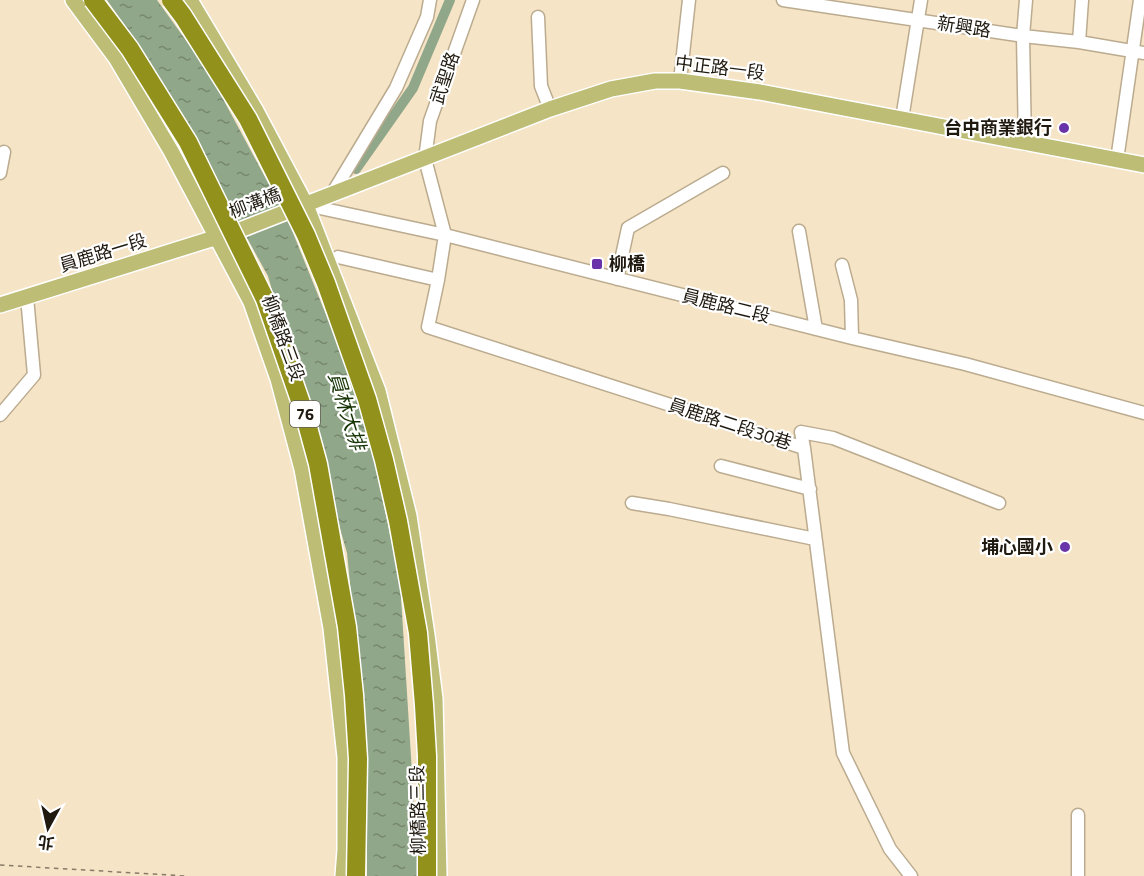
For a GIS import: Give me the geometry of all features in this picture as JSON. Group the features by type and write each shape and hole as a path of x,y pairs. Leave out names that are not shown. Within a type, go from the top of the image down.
{"highway":[{"name":"76","path":"93,0 130,49 188,142 265,298 303,409 318,464 347,627 358,759 356,876"},
{"path":"171,0 248,119 306,235 368,399 398,520 418,633 427,756 428,876"}],"main road":[{"name":"柳橋路三段","path":"73,0 116,58 171,151 251,302 278,379 302,469 331,628 345,757 343,876"},
{"name":"柳橋路三段","path":"190,0 255,109 306,205 378,391 409,516 428,635 435,699 439,876"},
{"name":"中正路一段","path":"306,205 550,109 611,89 655,81 680,81 760,92 1144,165"},
{"name":"柳溝橋","path":"217,238 306,205"},
{"name":"員鹿路一段","path":"0,305 217,238"}],"street":[{"path":"332,194 396,88 427,17 430,0"},
{"name":"武聖路","path":"424,159 430,121 473,0"},
{"path":"680,81 689,0"},
{"name":"新興路","path":"783,0 1138,52"},
{"path":"902,119 921,0"},
{"path":"1025,144 1023,36 1026,0"},
{"path":"1079,42 1082,0"},
{"path":"1117,160 1138,52 1140,0"},
{"path":"538,17 541,86 550,109"},
{"path":"0,173 4,152"},
{"name":"員鹿路二段30巷","path":"424,159 445,235 428,327 804,448 843,753 890,849 911,876"},
{"path":"617,279 628,228 723,173"},
{"name":"員鹿路二段","path":"306,205 445,235 852,338 965,364 1144,413"},
{"path":"799,231 816,329"},
{"path":"338,257 438,280"},
{"path":"842,265 851,300 852,338"},
{"path":"0,415 34,375 27,297"},
{"path":"804,448 801,432 833,438 999,503"},
{"path":"721,466 810,489"},
{"path":"632,503 815,539"},
{"path":"1078,815 1078,876"}],"path":[{"path":"0,865 186,876"}],"water":[{"name":"員林大排","path":"107,0 157,0 208,71 287,218 362,404 400,581 417,876 367,876 367,757 347,553 268,276 148,59"}],"waterway":[{"path":"356,169 413,88 450,0"}],"place":[{"name":"台中商業銀行","path":"1064,128"},
{"name":"柳橋","path":"597,264"},
{"name":"埔心國小","path":"1065,547"}]}
